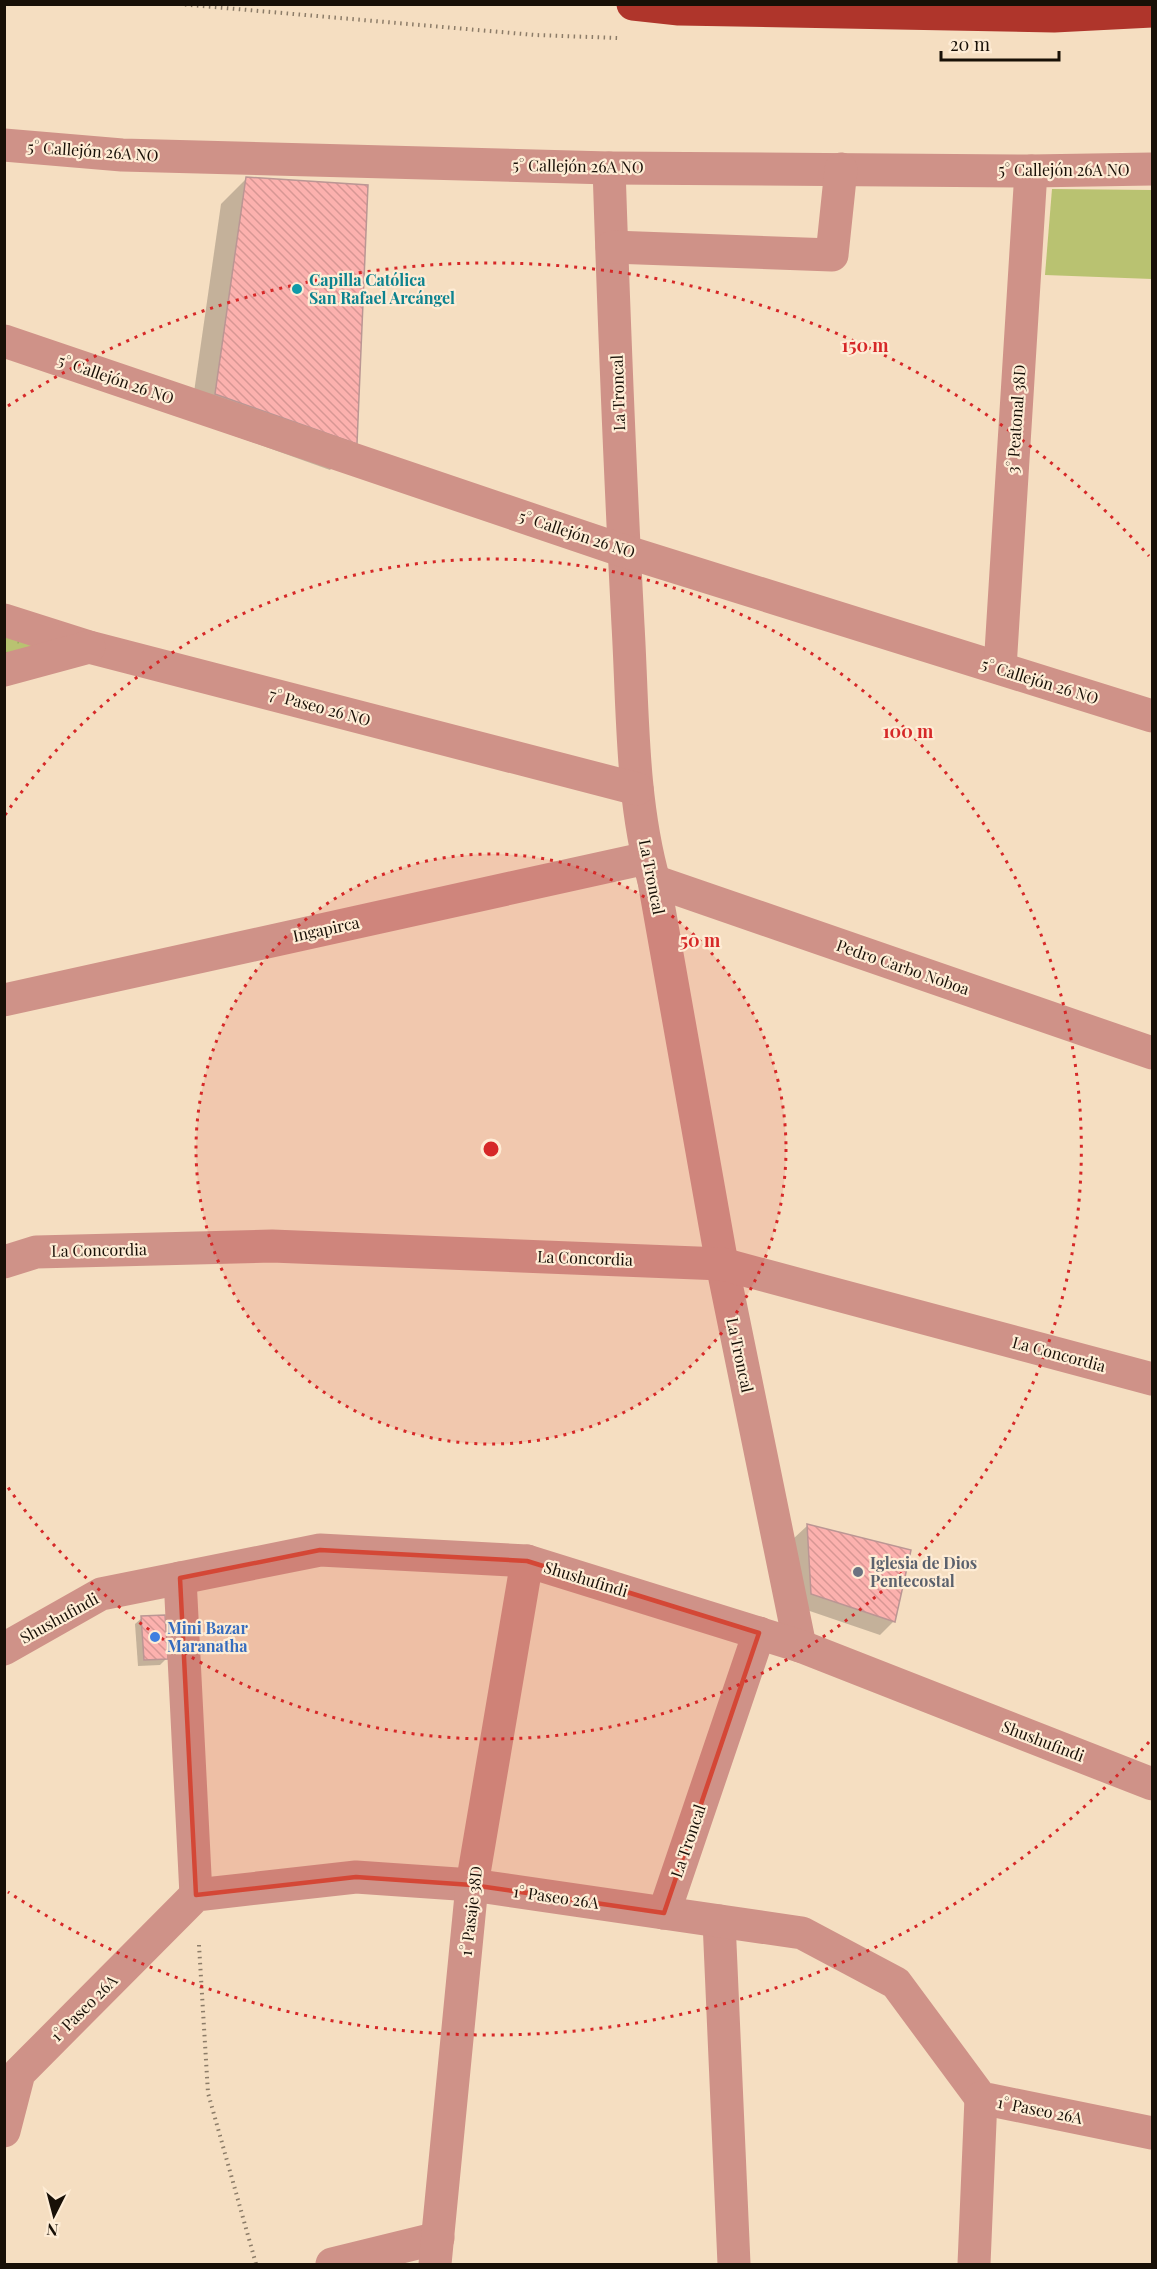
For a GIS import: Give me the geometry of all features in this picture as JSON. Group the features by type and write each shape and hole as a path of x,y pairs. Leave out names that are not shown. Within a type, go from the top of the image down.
{"highway":[{"path":"633,4 679,9 1042,16 1152,11"}],"street":[{"name":"5° Callejón 26A NO","path":"4,145 122,155 609,168 1031,171 1152,169"},
{"name":"La Troncal","path":"609,168 624,550 637,789 722,1264 800,1646"},
{"path":"612,247 832,255 841,169"},
{"name":"3° Peatonal 38D","path":"1000,668 1031,171"},
{"name":"5° Callejón 26 NO","path":"4,341 624,550 1152,716"},
{"name":"7° Paseo 26 NO","path":"4,620 88,646 637,789"},
{"path":"4,670 88,646"},
{"name":"Ingapirca","path":"4,1000 651,869"},
{"name":"Pedro Carbo Noboa","path":"651,869 1152,1053"},
{"name":"La Concordia","path":"4,1262 36,1252 273,1246 722,1264 1152,1378"},
{"name":"Shushufindi","path":"5,1648 101,1594 320,1550 527,1561 800,1646 1152,1784"},
{"name":"1° Pasaje 38D","path":"436,2251 472,1885 527,1561"},
{"path":"180,1578 196,1895"},
{"name":"La Troncal","path":"664,1913 759,1633"},
{"name":"1° Paseo 26A","path":"4,2131 19,2073 196,1895 356,1876 472,1885 802,1933 896,1983 981,2098 1152,2133"},
{"path":"719,1920 734,2265"},
{"path":"974,2265 981,2098"},
{"path":"332,2265 436,2251"}],"path":[{"path":"196,1895 208,2093 256,2265"}],"highlighted area":[{"path":"320,1550 527,1561 759,1633 664,1913 472,1885 356,1877 196,1895 180,1578"}],"green space":[{"path":"1052,189 1152,190 1152,279 1045,275"},
{"path":"5,631 54,646 5,659"}],"building":[{"name":"Capilla Católica San Rafael Arcángel","path":"246,177 368,185 357,444 215,394"},
{"name":"Iglesia de Dios Pentecostal","path":"807,1524 911,1550 895,1622 811,1594"},
{"name":"Mini Bazar Maranatha","path":"165,1615 168,1659 144,1660 141,1616"}],"place":[{"name":"Capilla Católica San Rafael Arcángel","path":"297,289"},
{"name":"Iglesia de Dios Pentecostal","path":"858,1572"},
{"name":"Mini Bazar Maranatha","path":"155,1637"}]}
